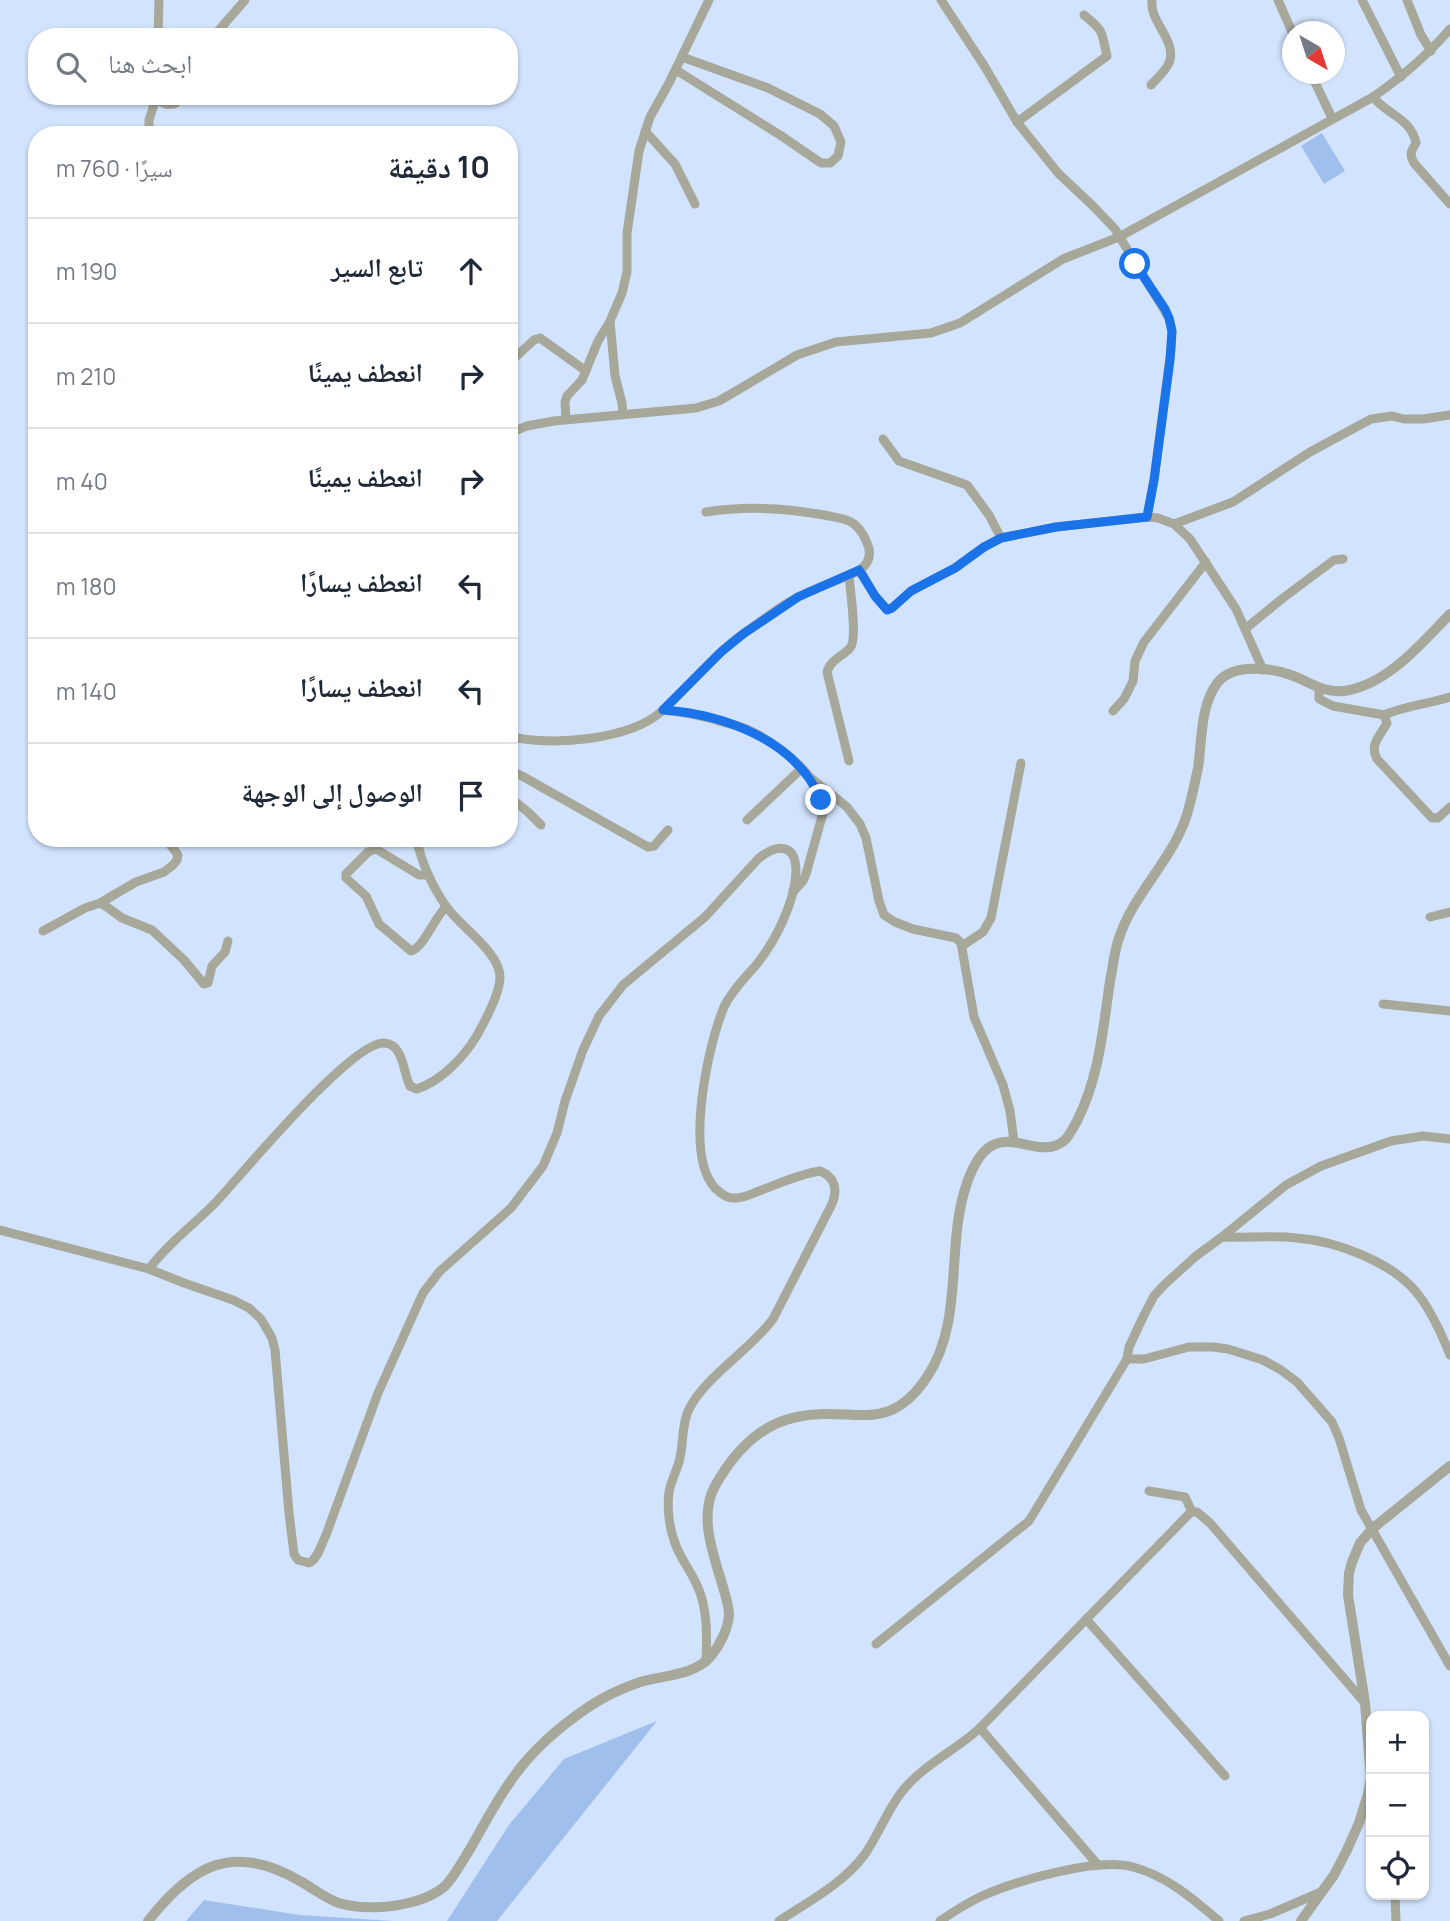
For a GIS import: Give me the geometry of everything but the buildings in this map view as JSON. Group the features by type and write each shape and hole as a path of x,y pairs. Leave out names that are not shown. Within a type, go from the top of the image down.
{"street":[{"path":"158,28 159,0"},
{"path":"221,28 245,0"},
{"path":"566,419 567,396 582,380 622,293 627,272 630,209 639,151 645,131 709,0"},
{"path":"940,0 985,67 1017,122 1058,173 1109,221 1165,309 1171,324 1170,360 1147,517"},
{"path":"1151,85 1168,65 1170,53 1153,12 1152,0"},
{"path":"1278,0 1288,21"},
{"path":"1362,0 1401,77"},
{"path":"1407,0 1430,51"},
{"path":"1017,122 1107,56 1104,37 1099,27 1084,15"},
{"path":"518,430 566,419 688,409 711,404 797,355 821,346 836,342 917,335 952,327 1063,259 1119,237 1373,97 1401,77 1450,29"},
{"path":"676,70 821,163 830,163 838,156 841,142 834,126 820,114 768,88 682,57"},
{"path":"1316,84 1332,118"},
{"path":"1373,97 1409,127 1416,143 1410,152 1414,163 1450,204"},
{"path":"149,126 154,105"},
{"path":"645,131 675,164 695,204"},
{"path":"610,321 623,414"},
{"path":"518,355 540,338 586,371"},
{"path":"1174,524 1233,502 1310,452 1374,418 1392,416 1423,419 1450,415"},
{"path":"883,439 899,461 967,485 989,515 1001,538"},
{"path":"518,738 558,741 598,737 637,725 663,710 721,652 743,634 798,597 849,576 866,565 869,559 870,551 861,531 849,521 814,513 782,510 748,508 706,512"},
{"path":"859,570 887,610 911,591 955,568 1001,538 1056,527 1158,518 1185,532 1206,562 1236,609 1263,670"},
{"path":"1245,629 1334,560 1343,559"},
{"path":"1113,711 1124,699 1133,681 1135,661 1144,642 1206,562"},
{"path":"849,576 854,640 848,650 831,662 827,672 849,761"},
{"path":"148,1921 165,1900 189,1878 212,1865 222,1863 251,1863 276,1869 325,1897 352,1906 388,1906 430,1896 439,1891 454,1875 520,1768 558,1731 601,1699 640,1682 689,1671 706,1662 724,1635 729,1614 708,1524 708,1503 715,1485 741,1449 773,1425 807,1415 882,1414 901,1406 914,1395 932,1370 942,1345 950,1308 959,1213 978,1158 998,1143 1014,1141 1049,1147 1066,1139 1073,1129 1088,1097 1098,1060 1117,944 1128,916 1183,827 1193,790 1204,721 1218,682 1225,676 1245,670 1263,670 1290,675 1319,688 1336,692 1367,684 1408,656 1450,614"},
{"path":"1319,688 1320,699 1326,703 1384,715 1450,696"},
{"path":"663,710 698,714 740,726 775,747 846,807 860,824 866,838 878,901 884,915 913,929 959,940 974,1017 1003,1085 1014,1141"},
{"path":"1384,715 1387,723 1374,744 1377,760 1432,818 1438,818 1450,807"},
{"path":"962,946 983,932 991,918 1021,763"},
{"path":"747,820 801,769"},
{"path":"518,774 648,847 654,846 668,830"},
{"path":"793,892 806,874 823,813 824,806 811,778"},
{"path":"518,804 541,825"},
{"path":"43,931 127,887 164,872 177,860 178,855 172,847"},
{"path":"149,1269 173,1242 218,1200 292,1116 359,1055 381,1043 390,1045 399,1054 410,1086 417,1089 449,1068 472,1043 494,999 500,979 499,972 485,948 446,907 428,875 419,847"},
{"path":"0,1230 149,1269 243,1305 256,1314 272,1338 278,1372 294,1554 304,1563 313,1561 326,1535 378,1393 423,1293 440,1271 511,1208 543,1166 557,1133 583,1050 598,1016 623,985 705,917 766,852 781,847 786,849 793,856 796,866 788,908 769,946 755,967 733,991 711,1045 702,1100 703,1165 715,1188 724,1196 732,1198 747,1196 820,1171 829,1177 835,1192 832,1204 773,1319 699,1394 686,1416 680,1460 670,1489 669,1511 674,1543 698,1585 703,1600 706,1662"},
{"path":"428,875 419,875 376,849 368,852 346,874 346,878 366,896 379,924 411,951 418,949 446,907"},
{"path":"100,903 122,918 152,930 184,960 204,984 208,983 212,966 225,952 228,941"},
{"path":"1430,917 1450,912"},
{"path":"1383,1004 1450,1011"},
{"path":"876,1644 1029,1521 1127,1359 1129,1346 1153,1296 1196,1256 1286,1185 1321,1166 1396,1139 1428,1136 1450,1139"},
{"path":"1222,1237 1305,1238 1344,1248 1373,1261 1391,1271 1416,1292 1450,1355"},
{"path":"1127,1359 1144,1359 1189,1347 1213,1347 1253,1356 1273,1364 1304,1389 1332,1422 1358,1502 1450,1666"},
{"path":"1371,1774 1365,1703 1348,1586 1349,1573 1360,1543 1372,1529 1450,1466"},
{"path":"1149,1490 1185,1497 1192,1512"},
{"path":"779,1921 854,1867 870,1847 905,1788 980,1728 1192,1512 1197,1512 1210,1523 1365,1703"},
{"path":"1086,1619 1225,1776"},
{"path":"980,1728 1098,1865"},
{"path":"1301,1921 1338,1868 1356,1832 1366,1801"},
{"path":"947,1919 977,1898 1055,1874 1098,1865 1130,1866 1157,1875 1185,1893 1219,1921"},
{"path":"1244,1921 1270,1914 1322,1892"},
{"path":"1395,1900 1396,1921"}],"shaded area":[{"path":"1322,133 1345,171 1324,184 1301,146"},
{"path":"657,1721 497,1921 447,1921 509,1825 564,1759"},
{"path":"204,1900 300,1915 393,1921 186,1921"}],"route":[{"path":"821,800 811,778 798,765 747,729 698,714 663,710 686,685 743,634 790,601 859,570 887,610 911,591 955,568 1001,538 1056,527 1147,517 1172,331 1165,309 1135,264"}]}
